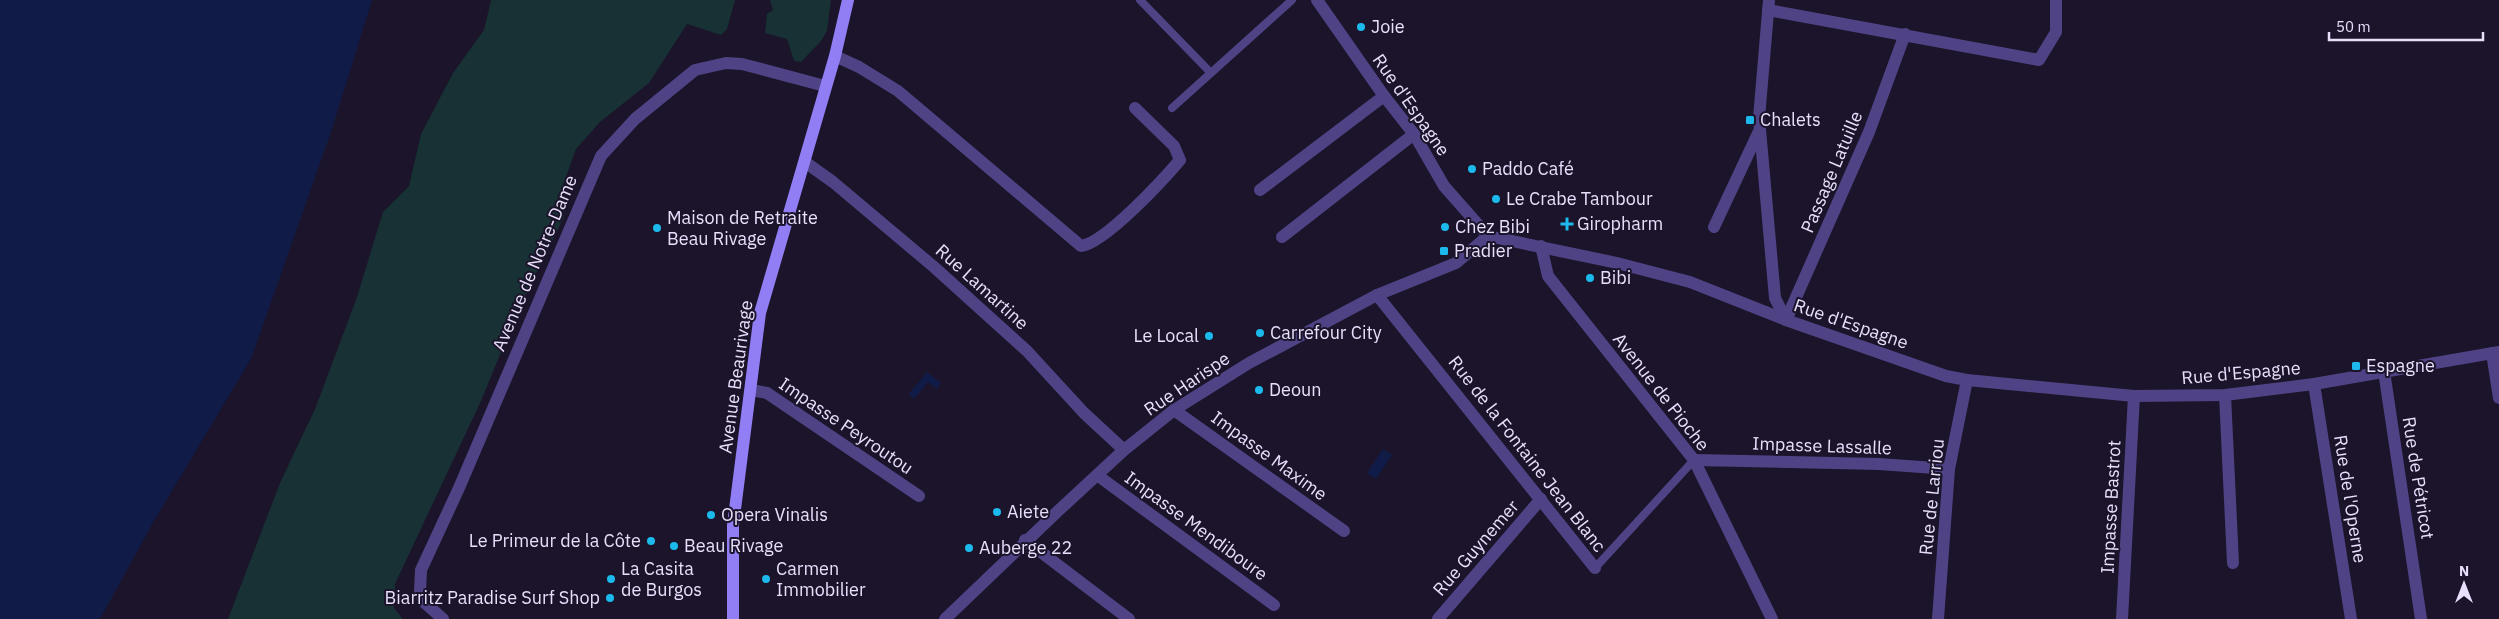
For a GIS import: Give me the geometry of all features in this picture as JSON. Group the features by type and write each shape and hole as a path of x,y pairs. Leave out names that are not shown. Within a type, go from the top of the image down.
{"main road":[{"name":"Avenue Beaurivage","path":"733,619 732,525 760,314 835,56 848,0"}],"street":[{"name":"Rue d'Espagne","path":"1317,0 1384,96 1414,134 1444,186 1488,236 1541,246 1690,282 1786,320 1946,376 1968,380 2134,396 2226,395 2314,384 2496,353"},
{"path":"1786,320 1775,298 1759,118 1768,5 2039,60 2056,32 2056,0"},
{"name":"Passage Latuille","path":"1786,320 1869,132 1905,34"},
{"path":"835,56 859,66 898,91 1081,246 1090,245 1119,221 1180,160 1174,146 1135,108"},
{"name":"Avenue de Notre-Dame","path":"444,619 425,602 420,592 421,570 459,488 601,156 635,119 695,70 711,65 742,64 825,86"},
{"path":"1260,190 1384,96"},
{"path":"1714,227 1760,129"},
{"path":"1282,237 1414,134"},
{"name":"Rue Lamartine","path":"805,162 833,182 934,267 1028,351 1084,413 1124,450"},
{"name":"Rue Harispe","path":"945,619 1025,540 1124,450 1174,410 1249,363 1377,295 1456,263 1488,236"},
{"name":"Avenue de Pioche","path":"1541,246 1548,276 1694,460 1772,619"},
{"name":"Rue de la Fontaine Jean Blanc","path":"1377,295 1595,568"},
{"path":"2496,353 2499,398"},
{"name":"Rue de Pétricot","path":"2384,371 2422,619"},
{"name":"Rue de Larriou","path":"1938,619 1949,470 1968,380"},
{"name":"Rue de l'Operne","path":"2314,384 2351,619"},
{"name":"Impasse Peyroutou","path":"751,390 767,393 919,496"},
{"path":"2226,395 2233,563"},
{"name":"Impasse Bastrot","path":"2122,619 2134,396"},
{"name":"Impasse Maxime","path":"1174,410 1344,531"},
{"name":"Impasse Lassalle","path":"1694,460 1879,464 1949,470"},
{"name":"Impasse Mendiboure","path":"1097,475 1274,605"},
{"name":"Rue Guynemer","path":"1438,619 1541,499"},
{"path":"1025,540 1129,619"}],"lane":[{"path":"1140,0 1210,73"},
{"path":"1172,108 1292,0"},
{"name":"Rue de la Fontaine Jean Blanc","path":"1595,568 1694,460"}],"green space":[{"path":"491,0 735,0 727,29 721,35 687,24 649,83 600,122 576,149 562,188 564,217 520,306 481,401 395,584 394,608 403,619 228,619 280,483 315,409 357,297 383,212 409,186 421,134 453,73 484,30"},
{"path":"770,0 831,0 827,31 821,41 801,62 794,61 787,39 765,33 767,14 773,10"}],"water":[{"path":"0,0 372,0 331,132 251,359 154,521 100,619 0,619"},
{"path":"927,372 941,383 937,389 928,382 914,399 909,394"},
{"path":"1383,449 1392,455 1376,479 1367,473"}],"place":[{"name":"Joie","path":"1361,27"},
{"name":"Chalets","path":"1750,120"},
{"name":"Paddo Café","path":"1472,169"},
{"name":"Le Crabe Tambour","path":"1496,199"},
{"name":"Giropharm","path":"1567,224"},
{"name":"Chez Bibi","path":"1445,227"},
{"name":"Maison de Retraite Beau Rivage","path":"657,228"},
{"name":"Pradier","path":"1444,251"},
{"name":"Bibi","path":"1590,278"},
{"name":"Carrefour City","path":"1260,333"},
{"name":"Le Local","path":"1209,336"},
{"name":"Espagne","path":"2356,366"},
{"name":"Deoun","path":"1259,390"},
{"name":"Aiete","path":"997,512"},
{"name":"Opera Vinalis","path":"711,515"},
{"name":"Le Primeur de la Côte","path":"651,541"},
{"name":"Beau Rivage","path":"674,546"},
{"name":"Auberge 22","path":"969,548"},
{"name":"La Casita de Burgos","path":"611,579"},
{"name":"Carmen Immobilier","path":"766,579"},
{"name":"Biarritz Paradise Surf Shop","path":"610,598"}]}
